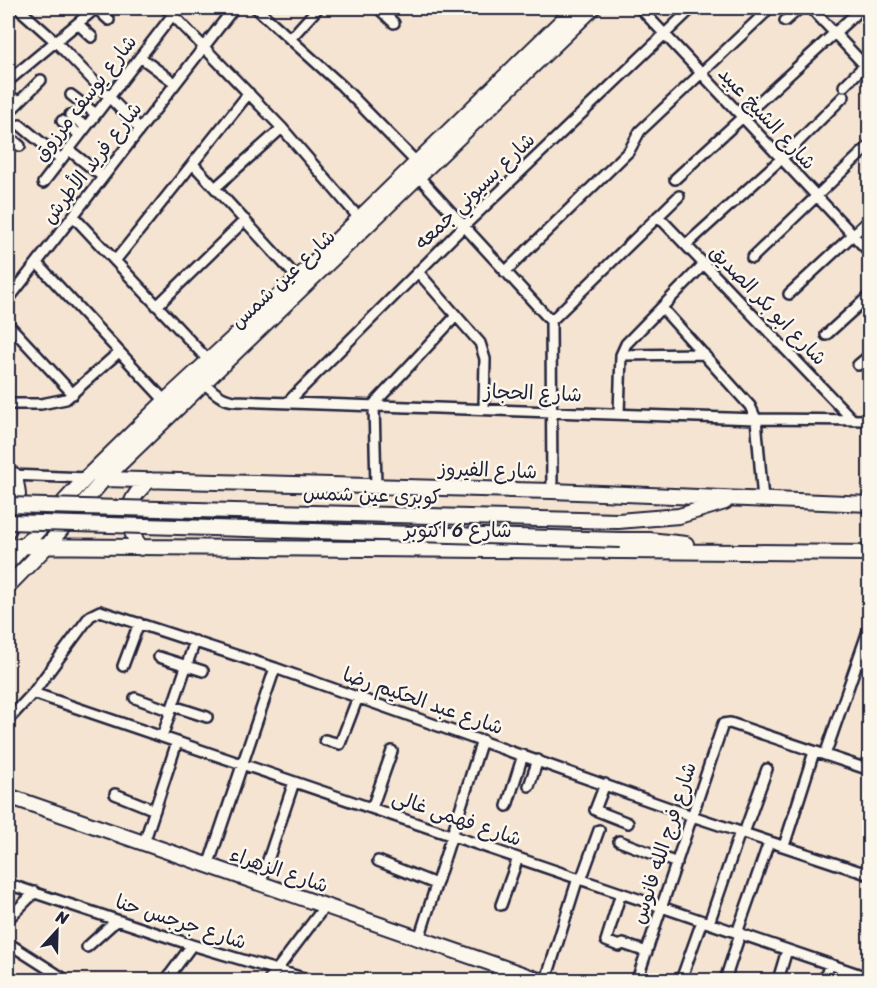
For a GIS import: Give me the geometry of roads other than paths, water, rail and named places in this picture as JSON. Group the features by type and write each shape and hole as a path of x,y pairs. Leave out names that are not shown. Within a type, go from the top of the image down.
{"main road":[{"name":"شارع عين شمس","path":"8,586 47,546 104,478 203,382 301,282 359,218 420,170 575,8"},
{"name":"شارع عين شمس","path":"8,563 86,478 165,401 301,282 593,8"},
{"path":"8,530 18,508 19,491 11,475"},
{"name":"شارع الفيروز","path":"104,478 552,491 870,504"},
{"path":"141,548 129,525 129,512 136,493 150,480"},
{"name":"كوبرى عين شمس","path":"8,505 618,521 679,516 733,499"},
{"name":"كوبرى عين شمس","path":"8,522 649,540 730,552"},
{"name":"شارع 6 اكتوبر","path":"8,546 870,553"},
{"name":"شارع الزهراء","path":"8,796 539,981"}],"street":[{"path":"18,8 56,42 140,129"},
{"path":"8,81 96,8 109,20"},
{"name":"شارع فريد الأطرش","path":"8,300 234,8"},
{"path":"256,8 342,86 420,170 464,226 551,321 552,491"},
{"path":"290,39 318,8"},
{"path":"378,8 394,23"},
{"name":"شارع الشيخ عبيد","path":"640,8 870,253"},
{"name":"شارع بسيوني جمعه","path":"287,403 464,226 692,8"},
{"path":"785,21 800,8"},
{"path":"811,8 868,66 844,86"},
{"path":"675,179 861,8"},
{"path":"172,10 204,47 282,128 359,218"},
{"name":"شارع يوسف مرزوق","path":"43,183 140,57 172,10"},
{"path":"506,272 624,156 640,131 765,13"},
{"path":"78,24 92,37"},
{"path":"140,57 175,83"},
{"path":"8,113 41,80"},
{"path":"8,93 18,103"},
{"path":"115,261 249,93"},
{"path":"71,94 96,114"},
{"path":"686,245 781,159 844,96"},
{"path":"66,118 83,131"},
{"path":"20,125 61,159"},
{"path":"215,188 282,128"},
{"path":"8,136 20,146"},
{"path":"752,258 870,145"},
{"path":"69,150 103,177"},
{"path":"193,164 301,282"},
{"path":"551,321 679,196"},
{"path":"73,216 208,361"},
{"name":"شارع ابو بكر الصديق","path":"658,216 852,419"},
{"path":"789,294 870,219"},
{"path":"157,306 245,220"},
{"path":"37,263 165,401"},
{"path":"619,413 621,355 626,344 704,264"},
{"path":"418,272 484,350 484,409"},
{"path":"826,335 870,295"},
{"path":"662,308 744,397 756,418 763,500"},
{"path":"376,486 373,406 456,316"},
{"path":"8,324 73,394"},
{"path":"8,404 55,402 66,399 119,352"},
{"path":"621,355 704,354"},
{"path":"858,365 870,355"},
{"name":"شارع الحجاز","path":"203,382 217,395 227,400 870,420"},
{"path":"11,475 104,478"},
{"name":"شارع عبد الحكيم رضا","path":"8,720 33,693 95,612 107,612 276,668 692,816 870,875"},
{"path":"123,666 139,623"},
{"path":"825,755 870,625"},
{"path":"162,737 195,641"},
{"path":"159,657 203,671"},
{"path":"858,661 870,665"},
{"path":"208,866 276,668"},
{"name":"شارع فهمى غالى","path":"33,693 869,977"},
{"path":"325,740 340,744 358,697"},
{"path":"135,698 207,717"},
{"name":"شارع فرج الله فانوس","path":"637,981 721,728 726,723 730,723 814,752"},
{"path":"419,939 482,740"},
{"path":"144,843 177,742"},
{"path":"783,846 814,752 867,769 870,750"},
{"path":"372,808 392,751"},
{"path":"507,806 523,755"},
{"path":"529,786 538,760"},
{"path":"681,981 767,769"},
{"path":"260,884 294,782"},
{"path":"605,784 595,810 628,823"},
{"path":"115,794 155,810"},
{"path":"546,981 579,879 599,830"},
{"path":"619,841 676,862"},
{"path":"725,981 769,842"},
{"path":"501,905 518,858"},
{"path":"378,861 436,884"},
{"name":"شارع جرجس حنا","path":"8,884 192,945 310,981"},
{"path":"8,920 35,892"},
{"path":"621,893 606,941 647,952"},
{"path":"269,981 325,906"},
{"path":"87,947 117,920"},
{"path":"8,943 66,981"},
{"path":"166,981 192,945"},
{"path":"778,981 787,950"},
{"path":"824,981 830,964"},
{"path":"494,981 504,968"}]}
